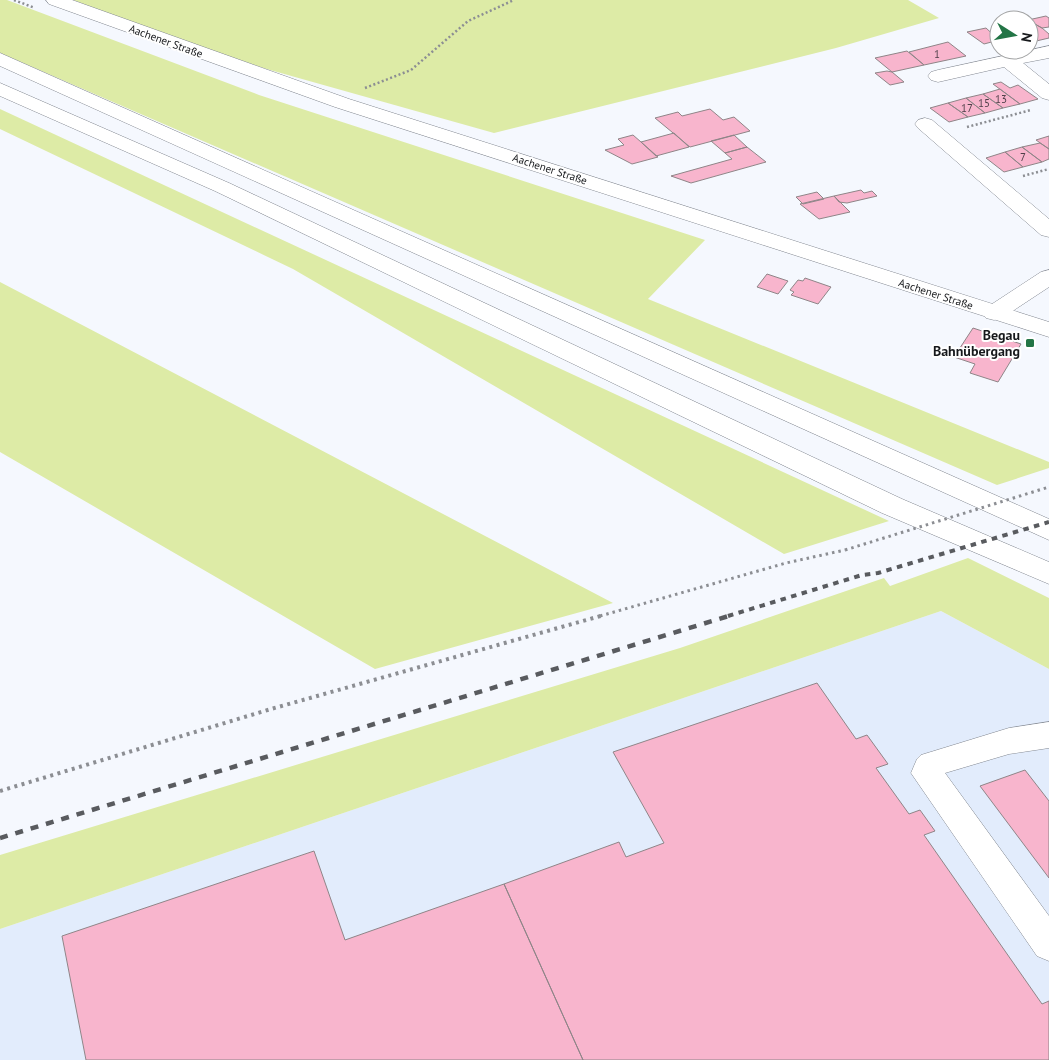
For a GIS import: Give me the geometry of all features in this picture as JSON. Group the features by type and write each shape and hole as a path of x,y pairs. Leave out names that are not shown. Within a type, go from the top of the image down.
{"main road":[{"name":"Aachener Straße","path":"55,0 342,103 1049,330"},
{"path":"938,76 1049,52"},
{"path":"0,59 1049,530"},
{"path":"1008,61 1044,101"},
{"path":"0,89 222,187 892,506 1049,574"},
{"path":"925,124 1049,230"},
{"path":"994,313 1049,277"},
{"path":"1049,735 1009,741 932,764 927,772 1049,945"}],"path":[{"path":"342,103 367,87 411,70 468,21 514,0"},
{"path":"966,127 1044,101"},
{"path":"1022,177 1049,169"},
{"path":"0,791 280,706 786,562 845,550 1049,487"}],"shaded area":[{"path":"941,611 1049,669 1049,1060 0,1060 0,929"}],"green space":[{"path":"0,0 7,0 259,95 705,240 648,299 1049,462 1049,468 997,485 0,53"},
{"path":"73,0 908,0 939,18 836,48 494,133 263,68 135,24"},
{"path":"0,109 889,521 784,554 293,269 0,129"},
{"path":"0,282 613,603 375,669 0,452"},
{"path":"968,558 1049,598 1049,669 941,611 0,929 0,855 680,648 884,578 890,586"}],"building":[{"path":"1046,16 1049,18 1049,27 1039,26 1039,18"},
{"path":"1039,26 1049,34 1049,38 1039,40"},
{"path":"986,28 989,31 989,43 984,44 967,32"},
{"path":"948,42 966,56 924,65 909,52"},
{"path":"907,51 924,65 892,72 875,58"},
{"path":"892,72 904,82 890,85 875,73"},
{"path":"1001,82 1010,88 1018,85 1038,99 1020,104 993,84"},
{"path":"1000,89 1020,104 1003,108 983,94"},
{"path":"983,94 1003,108 985,113 966,98"},
{"path":"966,98 985,113 968,117 948,103"},
{"path":"948,103 968,117 949,122 930,108"},
{"path":"710,109 723,120 734,117 750,131 690,147 655,118 678,112 682,116"},
{"path":"674,133 689,147 656,156 641,142"},
{"path":"633,135 658,157 632,164 605,150 624,145 618,139"},
{"path":"734,135 747,147 725,153 711,141"},
{"path":"1049,136 1049,149 1036,140"},
{"path":"1040,143 1049,149 1049,159 1042,162 1022,147"},
{"path":"747,147 766,162 691,183 671,176 732,159 725,153"},
{"path":"1022,147 1042,162 1023,167 1005,152"},
{"path":"1005,152 1023,167 1004,172 986,158"},
{"path":"861,190 864,193 872,191 877,196 847,203 839,202 834,196"},
{"path":"817,192 824,199 803,204 796,197"},
{"path":"834,196 850,212 819,219 800,204"},
{"path":"767,274 788,281 778,294 757,287"},
{"path":"805,278 831,287 818,304 791,295 794,292 790,290 798,280 803,281"},
{"path":"973,328 1021,344 998,382 970,373 975,364 954,357"},
{"path":"817,683 856,739 867,735 888,764 876,768 909,814 920,810 935,831 924,835 1042,1004 1049,1001 1049,1060 583,1060 504,884 619,842 626,857 664,843 613,752"},
{"path":"1025,770 1049,801 1049,878 980,786"},
{"path":"314,851 345,940 504,884 583,1060 86,1060 62,936"}],"railway":[{"path":"728,616 862,575 878,573 1049,522"},
{"path":"0,838 732,615"}],"place":[{"name":"Begau Bahnübergang","path":"1030,343"}]}
